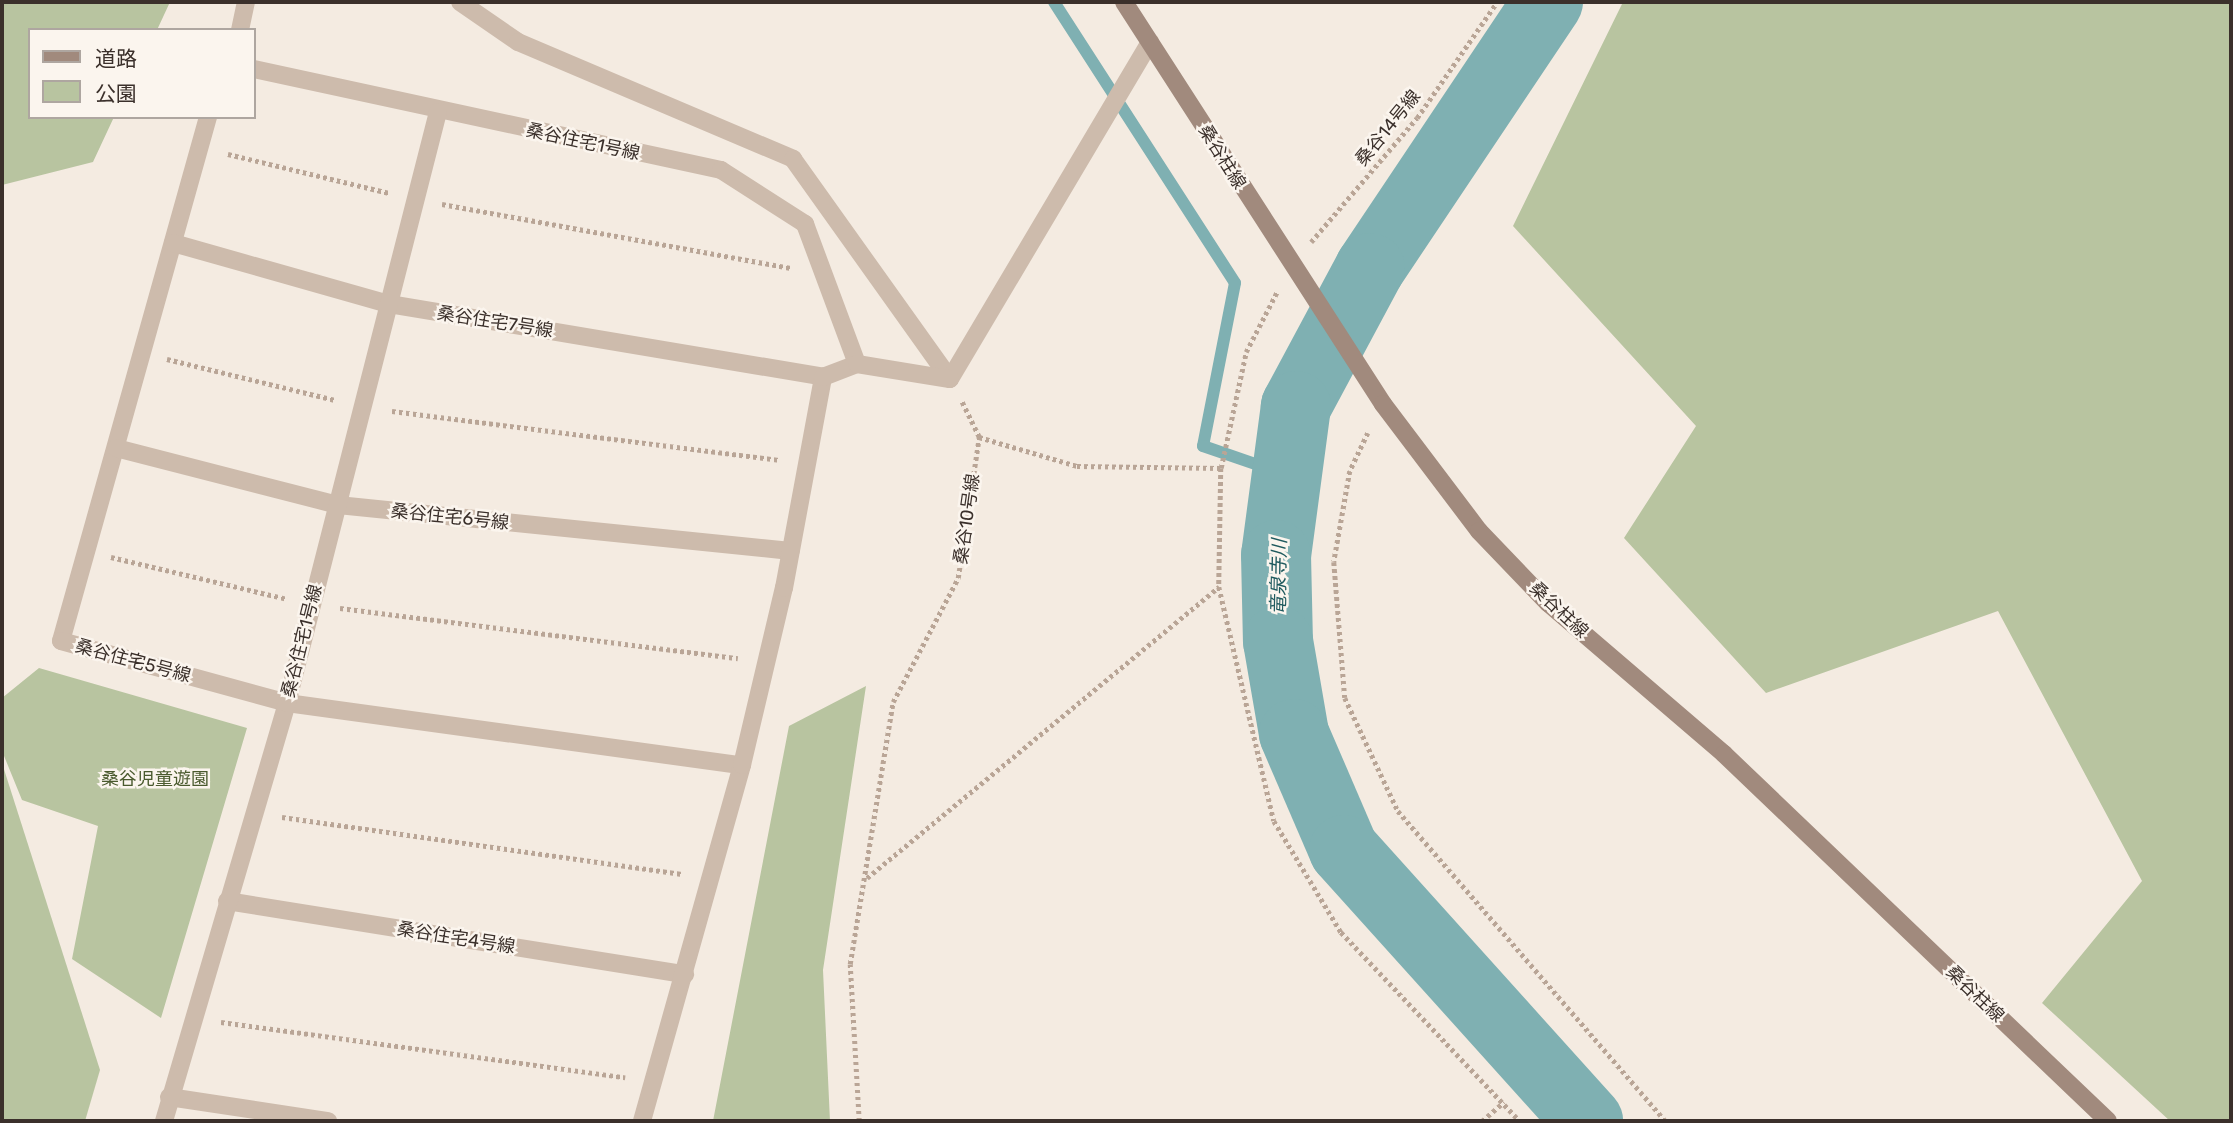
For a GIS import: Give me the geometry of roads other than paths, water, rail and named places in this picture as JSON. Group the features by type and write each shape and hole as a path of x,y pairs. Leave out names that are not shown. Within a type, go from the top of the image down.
{"main road":[{"name":"桑谷柱線","path":"1124,2 1291,265 1445,492 1548,603 1724,754 2108,1121"}],"street":[{"path":"240,28 246,2"},
{"path":"460,2 518,42 793,159 950,379"},
{"path":"950,379 1150,42"},
{"path":"256,69 438,112"},
{"name":"桑谷住宅1号線","path":"164,1121 192,1018 287,702 438,112 721,170 805,224 857,365"},
{"name":"桑谷住宅5号線","path":"207,119 61,641 287,702 742,765"},
{"name":"桑谷住宅7号線","path":"173,243 389,304 823,377"},
{"path":"642,1121 742,765 791,551 823,377 857,365 950,379"},
{"name":"桑谷住宅6号線","path":"116,448 338,505 791,551"},
{"name":"桑谷住宅4号線","path":"228,901 685,974"},
{"path":"169,1097 328,1121"}],"waterway":[{"path":"1054,2 1235,283 1203,446 1287,475"},
{"name":"竜泉寺川","path":"1548,2 1370,268 1296,406 1276,555 1278,641 1294,734 1344,850 1588,1121"}],"park label":[{"name":"桑谷児童遊園","path":"155,779"}]}
